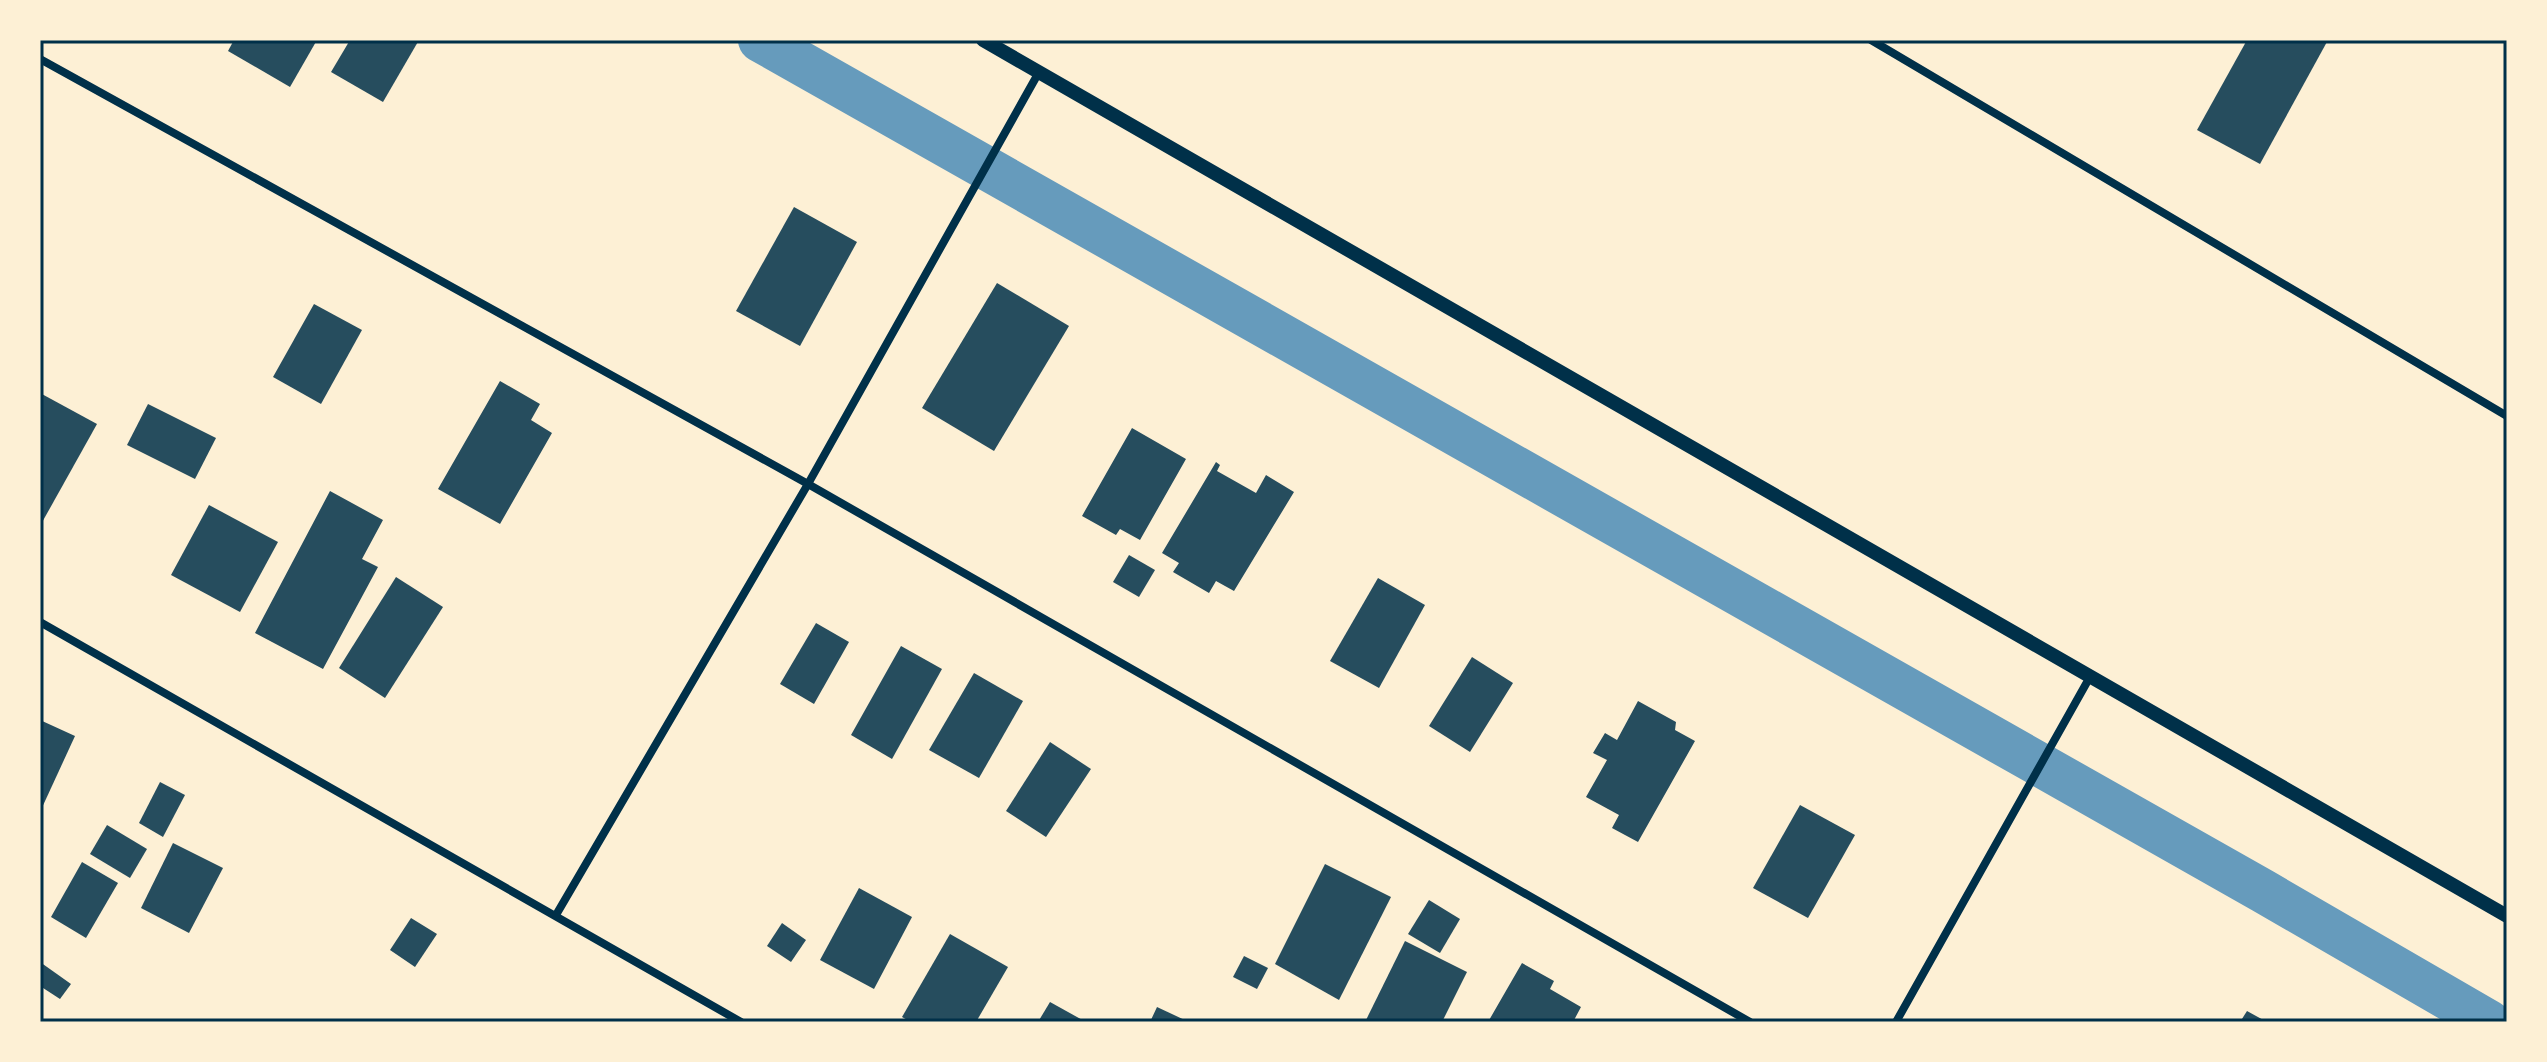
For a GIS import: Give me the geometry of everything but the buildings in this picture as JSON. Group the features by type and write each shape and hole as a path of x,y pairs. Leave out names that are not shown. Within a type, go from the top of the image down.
{"street":[{"path":"983,40 2507,916"},
{"path":"1871,40 2507,416"},
{"path":"40,59 808,484 1750,1022"},
{"path":"556,915 808,484 1039,72"},
{"path":"40,622 741,1022"},
{"path":"1896,1022 2091,675"}],"waterway":[{"path":"760,40 2489,1022"}]}
